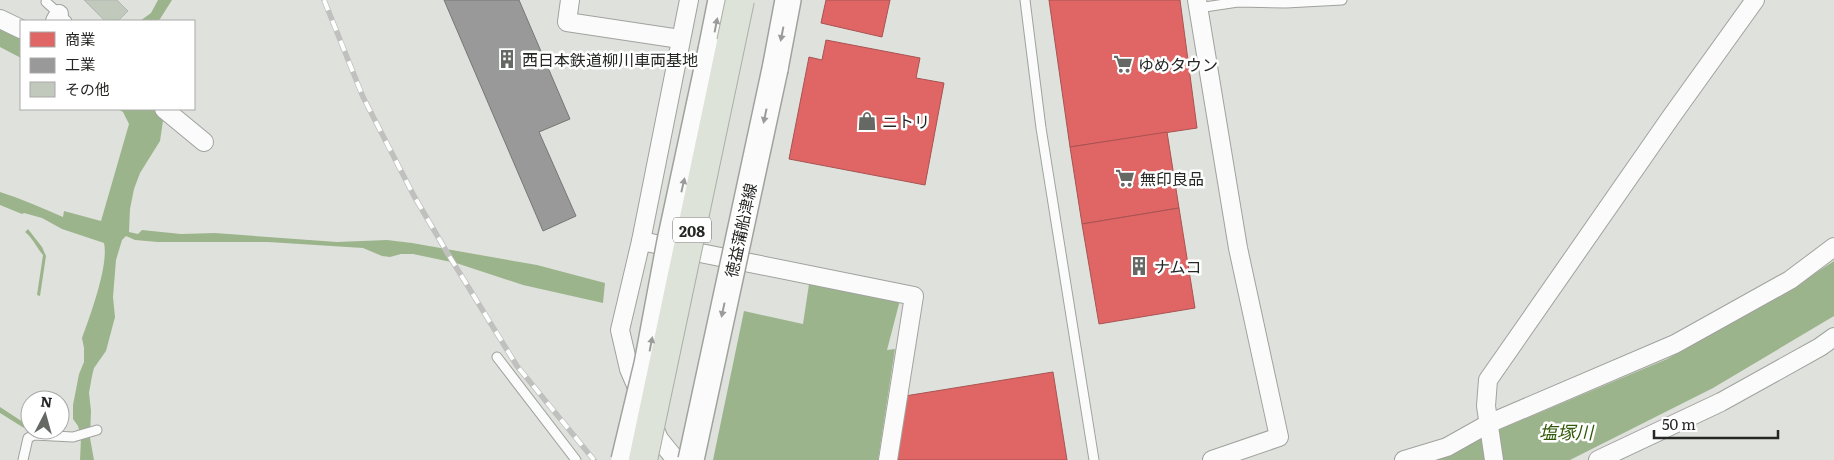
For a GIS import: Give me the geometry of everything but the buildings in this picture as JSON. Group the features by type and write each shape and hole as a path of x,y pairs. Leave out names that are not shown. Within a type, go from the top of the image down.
{"highway":[{"name":"208","path":"643,460 740,0"}],"main road":[{"path":"624,460 647,364 670,242 721,0"},
{"name":"徳益蒲船津線","path":"691,460 775,69 788,0"}],"street":[{"path":"570,0 567,22 680,39"},
{"path":"676,460 659,438 629,369 620,330 641,241 689,0"},
{"path":"1494,460 1486,406 1488,380 1671,116 1755,0"},
{"path":"1198,4 1238,248 1279,437 1212,460"},
{"path":"0,18 20,28"},
{"path":"165,110 204,142"},
{"path":"641,241 914,296 888,460"},
{"path":"1404,460 1447,447 1675,344 1790,280 1834,247"},
{"path":"1598,460 1721,402 1820,347 1834,337"}],"lane":[{"path":"1025,0 1041,128 1094,460"},
{"path":"1198,4 1342,0"},
{"path":"46,2 60,19"},
{"path":"497,357 576,460"},
{"path":"23,460 28,438 34,435 72,437 97,430"}],"water":[{"path":"158,0 172,0 159,20 141,20 151,13"},
{"path":"0,25 20,35 20,57 0,47"},
{"path":"120,110 154,110 163,121 160,141 140,173 134,189 130,209 129,232 138,234 142,230 181,234 215,233 337,242 387,240 412,243 537,265 605,283 603,303 523,285 456,263 413,254 401,254 390,257 382,256 363,248 268,242 158,242 135,240 126,236 122,240 116,260 113,297 115,317 106,351 94,368 89,393 91,411 90,438 94,460 80,460 81,438 78,426 73,419 73,405 79,374 84,362 82,338 94,304 104,264 104,243 62,229 42,218 22,214 0,205 0,192 63,217 64,211 101,221 129,124 123,112"},
{"path":"28,229 42,247 46,256 40,296 37,295 43,255 25,232"},
{"name":"塩塚川","path":"1834,261 1834,316 1713,388 1570,460 1427,460 1667,359 1794,287"},
{"path":"809,284 900,300 887,350 895,349 878,460 713,460 744,311 803,324"},
{"path":"0,407 20,420 20,426 0,413"}],"railway":[{"path":"324,0 363,97 414,196 448,254 517,366 594,460"}],"place":[{"name":"西日本鉄道柳川車両基地","path":"507,59"},
{"name":"ゆめタウン","path":"1123,64"},
{"name":"ニトリ","path":"867,121"},
{"name":"無印良品","path":"1125,178"},
{"name":"ナムコ","path":"1139,266"}]}
